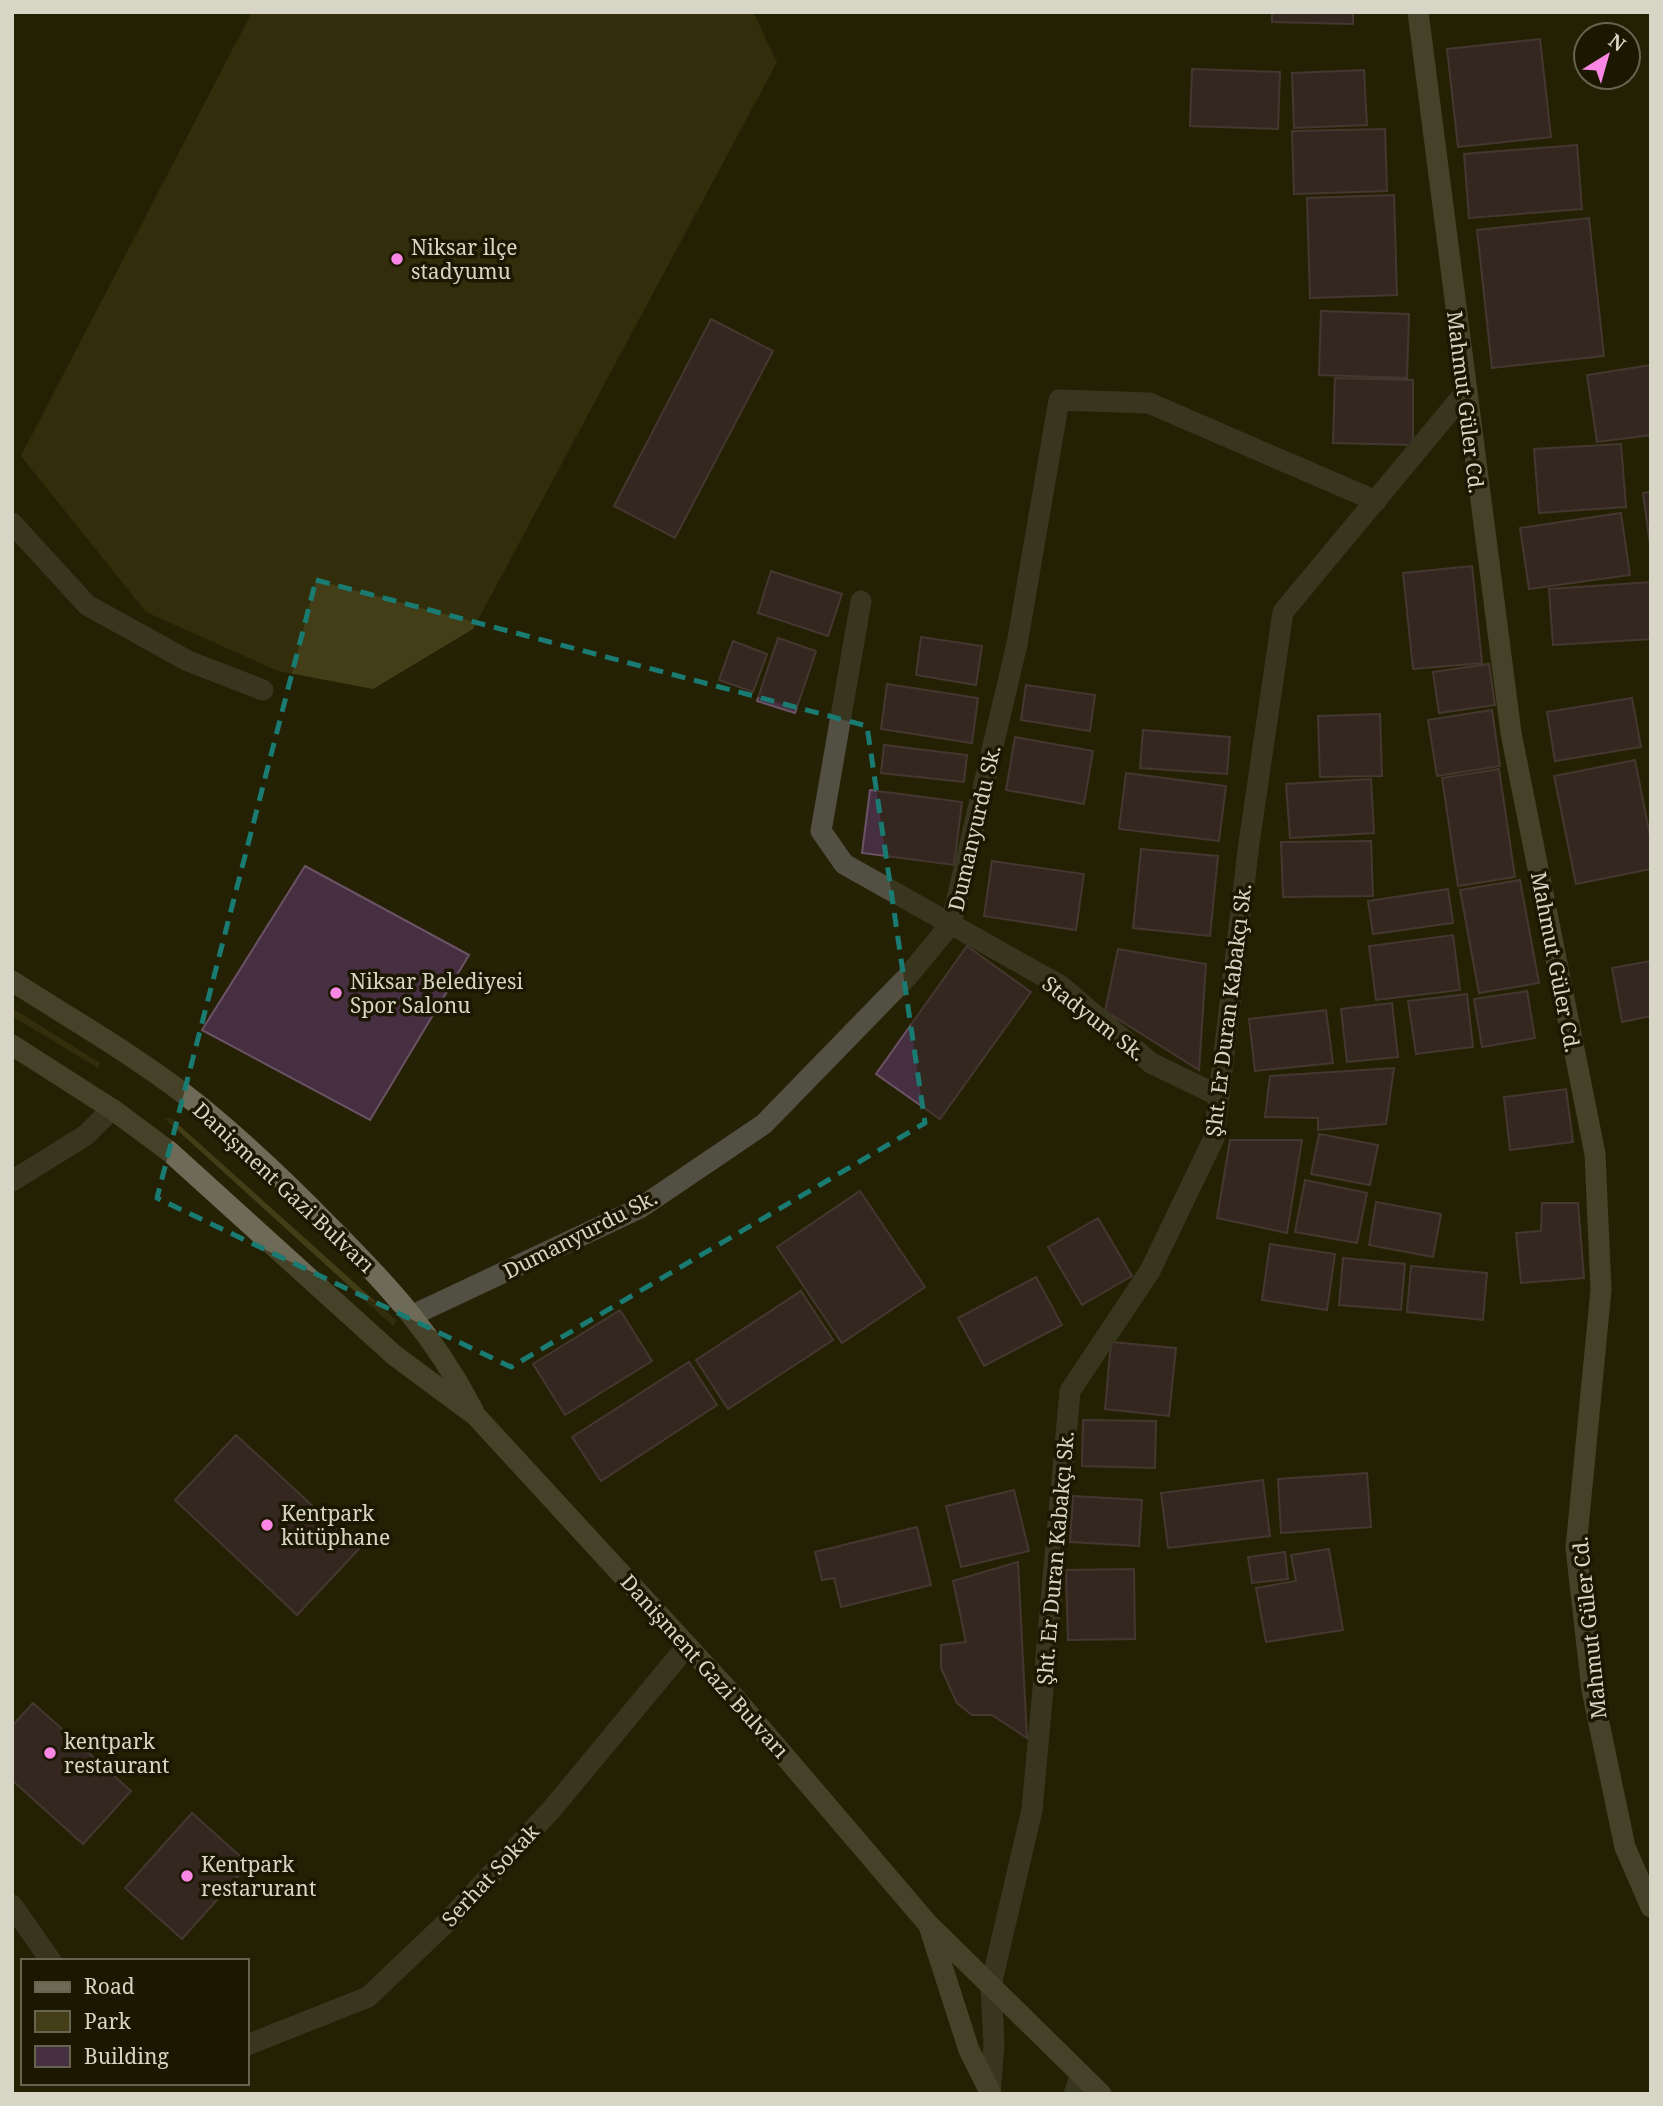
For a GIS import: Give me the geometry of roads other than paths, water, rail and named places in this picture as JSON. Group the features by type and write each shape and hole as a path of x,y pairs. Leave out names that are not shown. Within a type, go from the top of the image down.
{"main road":[{"name":"Mahmut Güler Cd.","path":"1418,12 1464,394 1510,733 1595,1154 1601,1290 1576,1548 1592,1690 1625,1847 1651,1907"},
{"name":"Danişment Gazi Bulvarı","path":"12,981 129,1055 201,1107 303,1199 413,1315 454,1373 475,1415"},
{"name":"Danişment Gazi Bulvarı","path":"12,1045 112,1109 170,1152 394,1355 475,1415 820,1794 928,1924 991,1985 1077,2084 1101,2094"},
{"name":"Danişment Gazi Bulvarı","path":"928,1924 969,2050 990,2094"}],"street":[{"name":"Şht. Er Duran Kabakçı Sk.","path":"990,2094 994,2045 991,1985 1032,1810 1070,1391 1150,1271 1214,1138 1249,843 1283,612 1464,394"},
{"name":"Dumanyurdu Sk.","path":"413,1315 640,1208 764,1124 907,977 951,924 1017,644 1059,400 1149,403 1376,501"},
{"path":"12,523 87,605 188,661 263,690"},
{"name":"Stadyum Sk.","path":"861,601 821,831 844,864 1061,986 1151,1063 1219,1096"},
{"path":"12,1181 86,1135 112,1109"},
{"name":"Serhat Sokak","path":"248,2045 368,1997 448,1921 552,1809 687,1646"},
{"path":"12,1905 50,1959"}],"place":[{"name":"Niksar ilçe stadyumu","path":"397,259"},
{"name":"Niksar Belediyesi Spor Salonu","path":"336,993"},
{"name":"Kentpark kütüphane","path":"267,1525"},
{"name":"kentpark restaurant","path":"50,1753"},
{"name":"Kentpark restarurant","path":"187,1876"}]}
